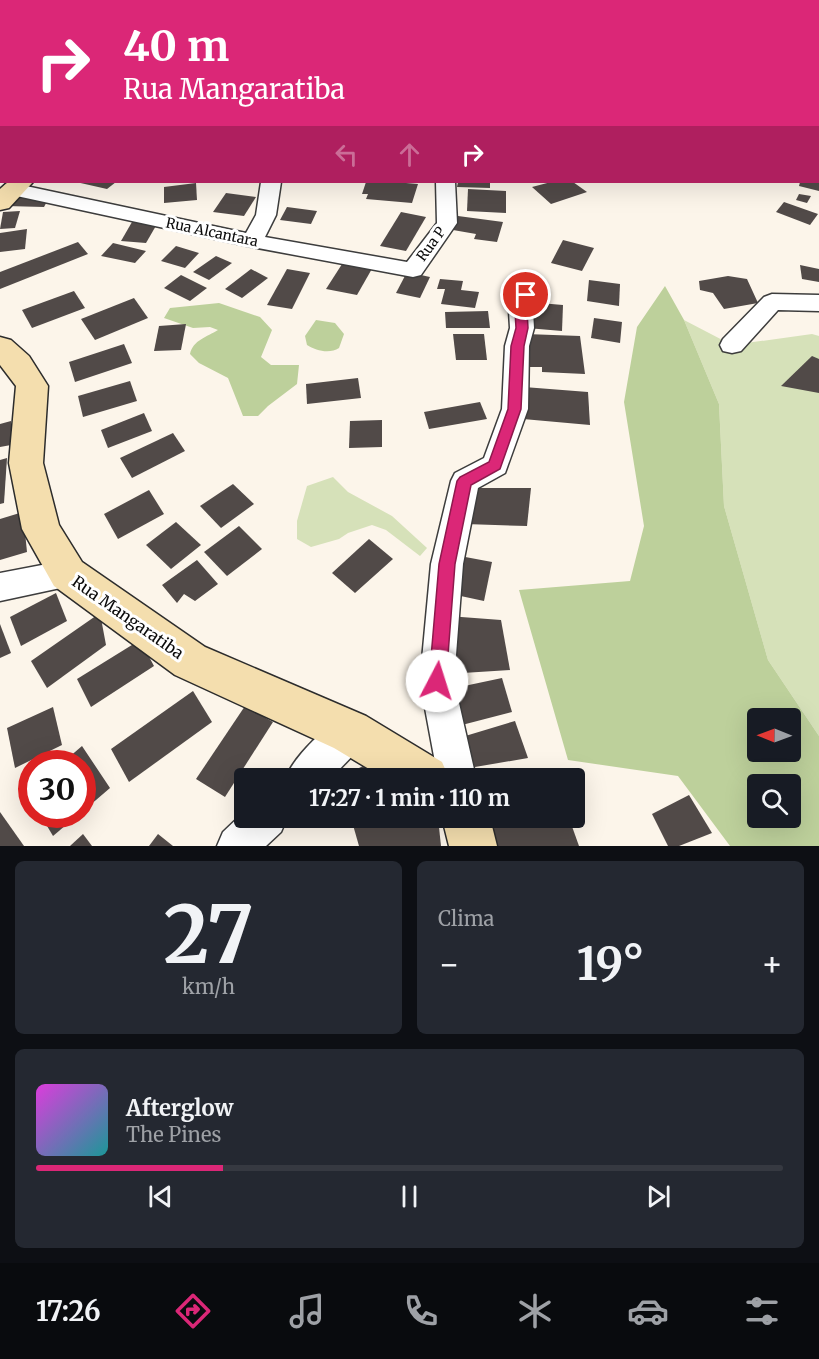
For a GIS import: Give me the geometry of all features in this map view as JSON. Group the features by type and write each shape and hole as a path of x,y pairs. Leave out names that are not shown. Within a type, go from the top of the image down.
{"main road":[{"name":"Rua Mangaratiba","path":"0,347 18,364 32,386 26,463 41,529 68,574 190,661 350,732 409,768"},
{"path":"468,828 473,846"}],"street":[{"path":"252,241 266,215 272,183"},
{"name":"Rua P","path":"413,270 447,223 445,183"},
{"name":"Rua Alcantara","path":"11,191 252,241 413,270"},
{"path":"454,768 437,681 447,564 465,481 495,465 515,409 517,346 522,328 521,311 526,295"},
{"path":"732,345 772,303 819,303"},
{"path":"0,588 68,574"},
{"path":"315,768 350,732"},
{"path":"237,846 256,828"}],"green space":[{"path":"665,286 684,320 719,404 724,506 768,660 800,708 747,708 747,762 801,762 801,709 819,736 819,846 730,846 678,776 568,760 519,590 630,581 644,526 624,402 637,327"},
{"path":"219,303 260,317 272,330 261,357 271,365 299,365 297,384 258,416 243,416 228,378 199,363 190,354 197,342 218,330 210,327 193,328 164,318 170,308"},
{"path":"316,320 335,323 344,334 339,348 323,351 307,345 305,336"},
{"path":"684,320 732,345 812,334 819,336 819,736 768,660 724,506 719,404"},
{"path":"333,477 348,492 392,516 427,548 420,556 386,530 372,525 348,533 339,539 311,547 297,539 297,521 307,486"}],"building":[{"path":"80,183 115,183 107,189"},
{"path":"196,183 197,200 164,203 164,187"},
{"path":"366,183 418,184 412,203 366,199 368,194 362,194"},
{"path":"458,183 490,183 490,188 457,187"},
{"path":"547,183 574,183 587,192 551,204 532,187"},
{"path":"800,183 819,183 819,191 799,186"},
{"path":"468,189 506,191 506,213 467,211"},
{"path":"226,193 256,197 244,216 213,212"},
{"path":"14,194 51,194 44,207 6,206"},
{"path":"799,194 811,196 807,203 796,200"},
{"path":"784,202 818,214 810,225 776,212"},
{"path":"287,207 317,211 311,224 280,220"},
{"path":"20,211 15,228 0,229 3,212"},
{"path":"401,212 426,217 406,251 380,246"},
{"path":"458,216 503,222 497,242 474,239 476,234 453,230"},
{"path":"132,222 157,224 146,243 121,241"},
{"path":"27,229 25,249 0,252 0,233"},
{"path":"563,240 594,248 582,271 551,263"},
{"path":"78,242 88,254 0,289 0,272"},
{"path":"113,243 146,251 135,263 101,256"},
{"path":"176,246 199,253 185,268 161,261"},
{"path":"216,256 232,263 209,280 193,272"},
{"path":"344,261 373,267 357,295 326,289"},
{"path":"800,265 819,269 819,282 802,279"},
{"path":"251,269 268,278 242,298 225,289"},
{"path":"287,269 310,273 292,309 267,305"},
{"path":"407,272 430,277 420,298 396,293"},
{"path":"181,275 207,288 190,301 164,288"},
{"path":"728,276 747,279 758,303 724,309 713,293 700,290 699,281"},
{"path":"440,279 463,281 461,290 479,292 475,308 441,304 445,289 437,289"},
{"path":"589,280 620,284 619,306 587,301"},
{"path":"74,291 85,308 32,328 22,310"},
{"path":"134,298 148,318 95,340 81,319"},
{"path":"528,302 563,305 562,331 527,328"},
{"path":"488,311 490,328 446,328 445,312"},
{"path":"594,318 622,322 620,343 591,338"},
{"path":"186,324 181,350 154,351 159,326"},
{"path":"453,334 484,334 487,360 456,360"},
{"path":"526,334 580,336 585,374 542,372 542,367 528,367"},
{"path":"124,344 132,363 75,382 69,362"},
{"path":"812,356 819,359 819,393 781,386"},
{"path":"358,378 361,398 307,404 306,384"},
{"path":"130,381 137,401 83,417 78,396"},
{"path":"524,387 588,392 590,425 523,419"},
{"path":"480,402 487,419 429,429 424,412"},
{"path":"144,413 152,431 108,448 101,430"},
{"path":"382,420 382,447 349,448 350,421"},
{"path":"11,421 11,445 0,447 0,424"},
{"path":"173,433 185,451 132,478 120,458"},
{"path":"7,458 4,503 0,504 0,460"},
{"path":"233,484 254,504 221,528 200,506"},
{"path":"469,488 531,488 527,526 465,524"},
{"path":"149,490 164,514 118,539 104,514"},
{"path":"23,512 27,552 0,560 0,519"},
{"path":"176,522 201,545 171,569 146,545"},
{"path":"239,526 262,549 227,576 204,552"},
{"path":"369,539 393,559 355,593 332,573"},
{"path":"460,556 492,562 484,601 456,595"},
{"path":"197,560 218,584 195,601 184,594 177,603 162,585"},
{"path":"56,593 67,621 21,646 10,617"},
{"path":"100,613 106,645 47,688 31,661"},
{"path":"448,616 501,620 510,670 447,674"},
{"path":"0,624 11,653 0,658"},
{"path":"140,640 154,666 91,707 77,679"},
{"path":"502,678 512,712 458,726 450,689"},
{"path":"193,691 212,722 129,782 111,749"},
{"path":"245,706 273,722 244,768 234,768 234,783 225,797 196,779"},
{"path":"53,707 62,745 52,750 18,750 18,767 15,768 7,728"},
{"path":"515,721 528,758 469,768 462,737"},
{"path":"378,759 381,768 359,768"},
{"path":"96,767 110,788 96,800"},
{"path":"689,795 712,833 679,846 668,846 652,814"},
{"path":"0,812 24,846 0,846"},
{"path":"48,828 62,828 53,836"},
{"path":"354,828 439,828 441,846 359,846"},
{"path":"480,828 573,828 579,846 485,846"},
{"path":"83,834 92,846 70,846"},
{"path":"158,834 173,846 149,846"}],"route":[{"path":"437,681 447,564 465,481 495,465 515,409 517,346 522,328 521,311 526,295"}]}
